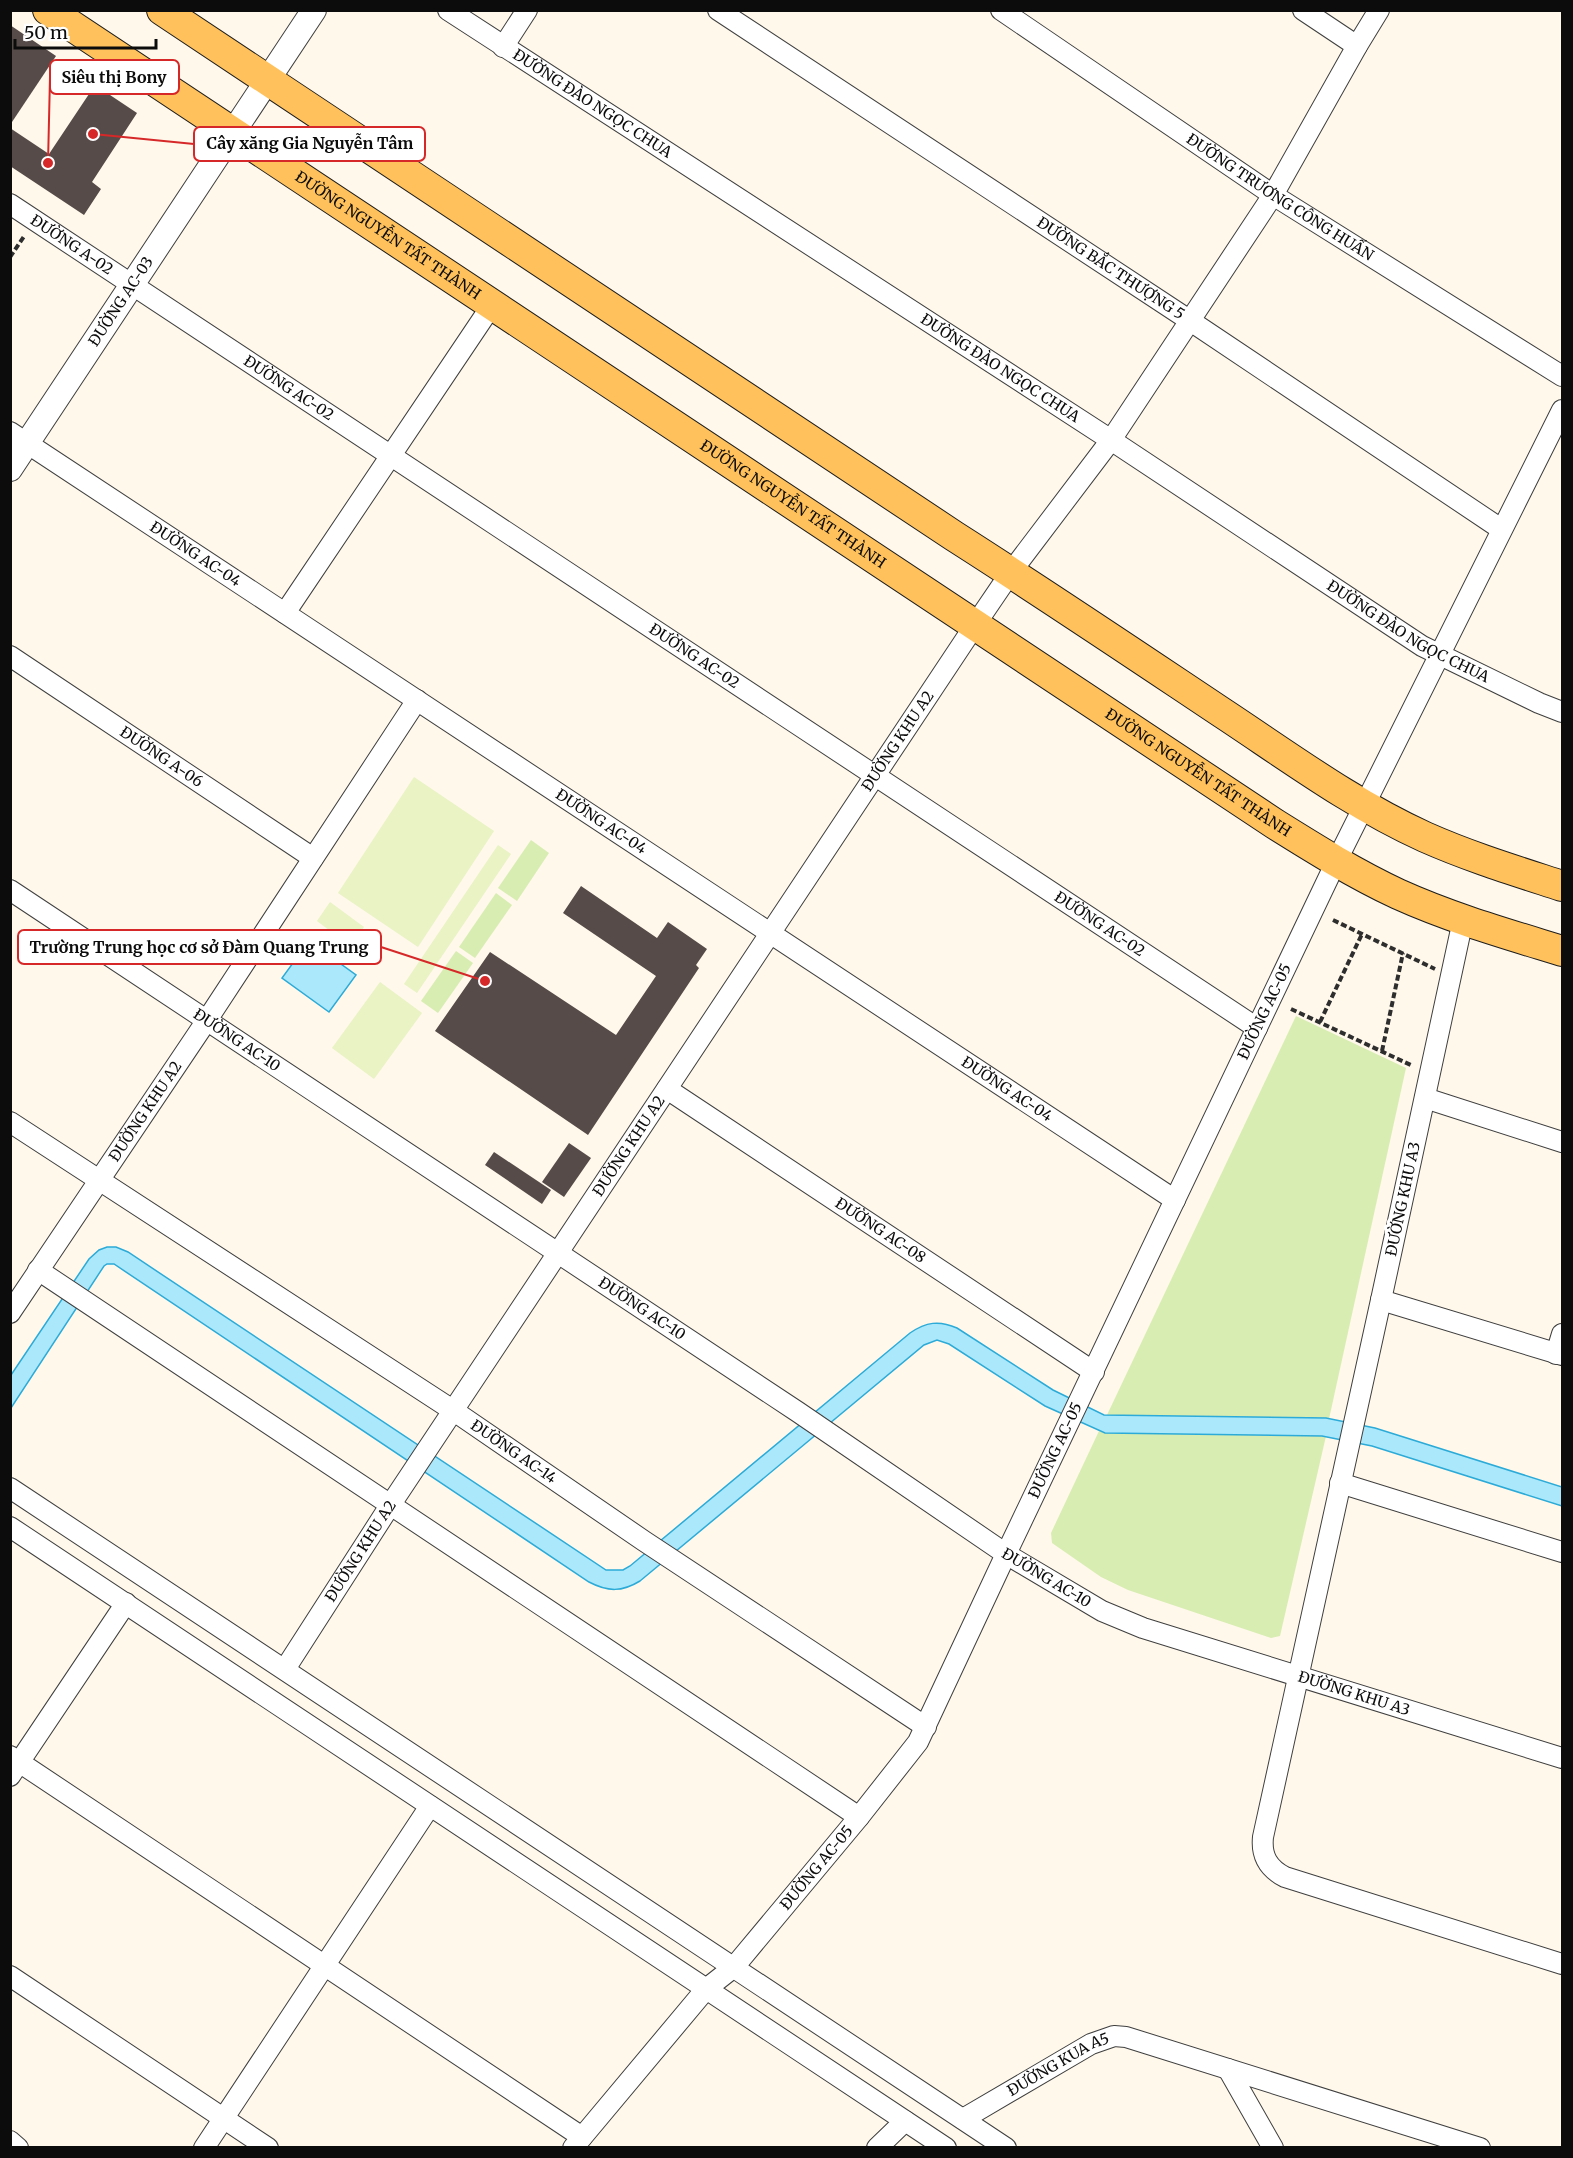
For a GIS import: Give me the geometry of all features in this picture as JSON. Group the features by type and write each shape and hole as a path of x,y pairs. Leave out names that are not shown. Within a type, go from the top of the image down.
{"main road":[{"name":"ĐƯỜNG NGUYỄN TẤT THÀNH","path":"48,10 1275,824 1336,862 1398,894 1462,920 1563,951"},
{"path":"162,10 1308,771 1364,805 1424,837 1484,862 1563,886"}],"street":[{"name":"ĐƯỜNG AC-03","path":"10,469 19,437 133,285 314,10"},
{"name":"ĐƯỜNG ĐÀO NGỌC CHUA","path":"447,10 1440,656 1563,712"},
{"path":"503,47 527,10"},
{"name":"ĐƯỜNG BẮC THƯỢNG 5","path":"718,10 1189,320 1501,529"},
{"name":"ĐƯỜNG TRƯƠNG CÔNG HUẤN","path":"1001,10 1273,195 1563,376"},
{"path":"1303,10 1357,46"},
{"name":"ĐƯỜNG KHU A2","path":"285,1669 391,1504 975,625 1011,572 1111,440 1273,195 1379,10"},
{"name":"ĐƯỜNG A-02","path":"10,204 133,285"},
{"name":"ĐƯỜNG AC-02","path":"133,285 1257,1028"},
{"path":"285,613 492,305"},
{"name":"ĐƯỜNG AC-05","path":"577,2142 706,1989 734,1967 908,1756 926,1727 1006,1554 1336,862 1501,529 1563,410"},
{"name":"ĐƯỜNG AC-04","path":"19,437 1175,1200"},
{"name":"ĐƯỜNG A-06","path":"10,656 313,858"},
{"name":"ĐƯỜNG KHU A2","path":"10,1313 207,1020 417,700"},
{"name":"ĐƯỜNG AC-10","path":"10,890 798,1412 1006,1554 1080,1599 1125,1621 1298,1674"},
{"name":"ĐƯỜNG KHU A3","path":"1462,920 1298,1674 1563,1758"},
{"name":"ĐƯỜNG AC-08","path":"667,1089 1094,1372"},
{"path":"1425,1098 1563,1142"},
{"name":"ĐƯỜNG AC-14","path":"10,1122 454,1411 926,1727"},
{"path":"39,1270 859,1816"},
{"path":"1381,1300 1560,1354 1563,1334"},
{"path":"1340,1483 1563,1552"},
{"path":"10,1488 1006,2148"},
{"path":"10,1527 946,2148"},
{"path":"126,1603 14,1765 324,1965 577,2142"},
{"path":"1298,1674 1263,1837 1264,1854 1270,1866 1285,1877 1563,1964"},
{"path":"204,2148 430,1806"},
{"path":"10,1976 268,2148"},
{"name":"ĐƯỜNG KUA A5","path":"963,2119 1090,2044 1114,2036 1126,2037 1480,2148"},
{"path":"1228,2069 1273,2148"},
{"path":"877,2148 905,2121"},
{"path":"10,2141 18,2148"}],"path":[{"path":"10,257 26,233"},
{"path":"1333,920 1435,969"},
{"path":"1320,1022 1362,934"},
{"path":"1382,1051 1403,953"},
{"path":"1291,1009 1414,1066"}],"green space":[{"path":"414,777 494,831 418,947 338,893"},
{"path":"531,840 549,853 517,901 498,888"},
{"path":"498,845 511,854 417,993 404,984"},
{"path":"496,893 512,905 475,958 459,947"},
{"path":"330,902 364,927 350,946 317,921"},
{"path":"456,951 473,963 438,1013 421,1001"},
{"path":"380,982 422,1013 374,1079 332,1048"},
{"path":"1296,1016 1406,1068 1329,1419 1107,1415"},
{"path":"1099,1431 1105,1433 1326,1436 1280,1636 1271,1638 1128,1590 1101,1577 1052,1543 1051,1533"}],"water":[{"path":"309,941 356,975 329,1012 282,978"},
{"path":"116,1247 128,1252 606,1570 623,1570 630,1566 910,1333 933,1323 957,1328 1053,1390 1104,1415 1326,1418 1375,1428 1562,1487 1562,1506 1372,1446 1322,1436 1105,1433 1045,1406 949,1344 937,1340 924,1345 640,1581 621,1589 602,1588 589,1582 114,1264 104,1266 11,1408 11,1375 89,1259 99,1250"}],"building":[{"path":"10,25 56,56 10,125"},
{"path":"95,85 137,113 92,182 101,189 84,215 10,166 10,128 49,154"},
{"path":"581,886 657,938 668,922 707,949 696,965 699,968 588,1135 435,1031 490,952 616,1035 656,976 563,913"},
{"path":"569,1143 591,1158 564,1197 542,1182"},
{"path":"494,1152 551,1190 542,1204 485,1165"}],"place":[{"name":"Cây xăng Gia Nguyễn Tâm","path":"93,134"},
{"name":"Siêu thị Bony","path":"48,163"},
{"name":"Trường Trung học cơ sở Đàm Quang Trung","path":"485,981"}]}
